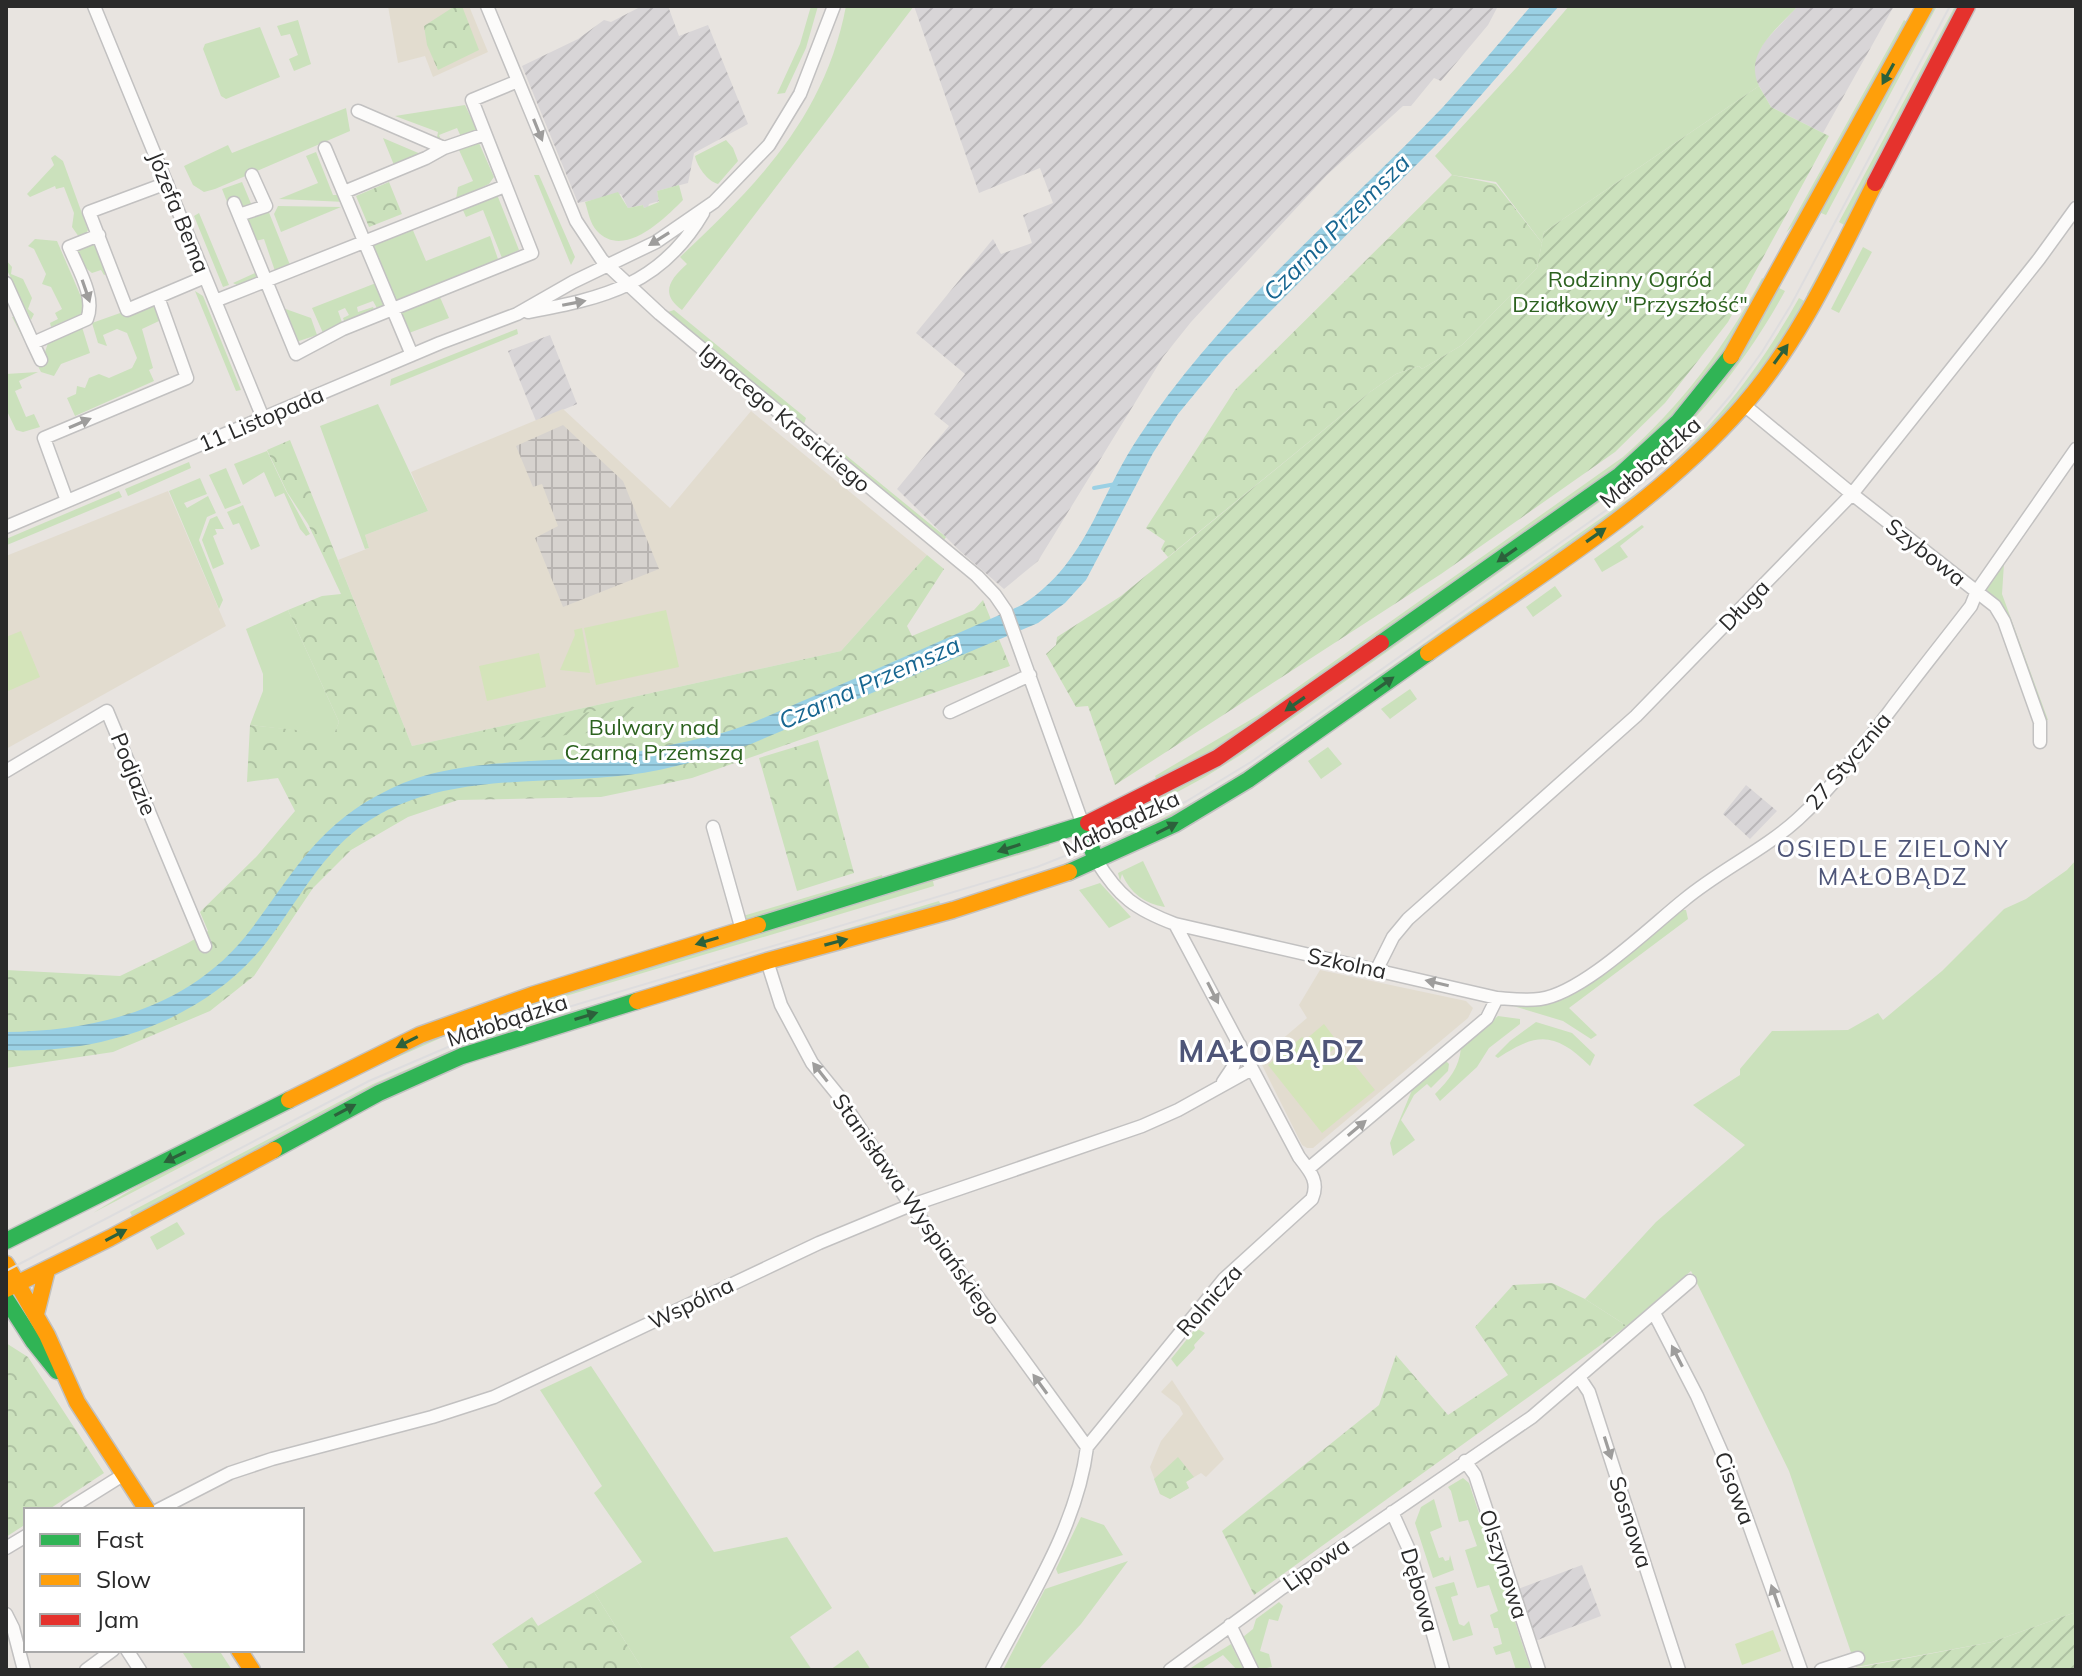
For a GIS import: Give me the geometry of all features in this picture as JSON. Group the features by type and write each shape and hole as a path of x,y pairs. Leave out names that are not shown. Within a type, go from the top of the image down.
{"street":[{"name":"Józefa Bema","path":"94,6 263,418"},
{"name":"Ignacego Krasickiego","path":"487,6 576,221 608,266 977,576 995,595 1006,611 1015,634 1083,825"},
{"name":"11 Listopada","path":"6,527 412,355 517,314 573,282 656,242 707,208 758,159 790,113 810,74 831,6"},
{"name":"Małobądzka","path":"6,1241 420,1035 532,995 1083,825 1217,758 1587,499 1651,449 1703,394 1749,327 1925,6"},
{"name":"Małobądzka","path":"12,1287 369,1097 433,1068 512,1039 767,961 953,910 1064,874 1175,824 1248,780 1610,525 1687,465 1744,405 1793,338 1813,304 1967,6"},
{"path":"252,175 266,206 237,209 296,354 321,343 323,338 393,308 532,253 472,100 518,81"},
{"path":"358,111 444,148"},
{"path":"344,192 444,148 485,134"},
{"path":"325,148 412,355"},
{"path":"167,183 89,212 127,310 205,277"},
{"path":"215,301 505,186"},
{"name":"11 Listopada","path":"517,314 595,299 628,285 666,259 689,237 707,208"},
{"name":"Długa","path":"1377,969 1393,937 1408,919 1636,716 1852,494 2076,208"},
{"path":"33,343 87,319 91,310 90,299 69,247 99,235"},
{"path":"6,283 41,360"},
{"path":"67,501 44,438 187,378 158,297"},
{"name":"Szybowa","path":"1744,405 1995,606 2004,621 2040,722 2040,742"},
{"name":"27 Stycznia","path":"1497,998 1539,999 1564,991 1613,958 1696,890 1796,820 1846,768 1971,606 1977,591 2076,449"},
{"path":"950,712 1030,675"},
{"name":"Podjazie","path":"6,771 107,711 205,946"},
{"path":"1083,825 1096,860"},
{"path":"713,827 742,930"},
{"name":"Szkolna","path":"1096,860 1118,892 1130,903 1175,924 1497,998"},
{"path":"1175,924 1308,1169 1487,1018 1497,998"},
{"path":"1186,942 1198,930"},
{"name":"Stanisława Wyspiańskiego","path":"767,961 781,1005 812,1063 838,1095 912,1205 1087,1447"},
{"path":"1221,1085 1233,1067 1240,1045"},
{"name":"Wspólna","path":"162,1508 230,1473 494,1397 819,1243 912,1205 1142,1126 1252,1069"},
{"name":"Rolnicza","path":"992,1670 1070,1516 1081,1482 1087,1447 1224,1279 1312,1199 1316,1183 1308,1169"},
{"path":"6,1232 26,1231"},
{"path":"6,1264 12,1287 36,1314 66,1382 146,1508"},
{"path":"36,1314 47,1270"},
{"name":"Lipowa","path":"1170,1670 1230,1625 1532,1417 1690,1281"},
{"path":"6,1299 13,1319 66,1382"},
{"name":"Cisowa","path":"1654,1313 1697,1396 1723,1456 1801,1670"},
{"name":"Sosnowa","path":"1579,1377 1589,1392 1679,1670"},
{"name":"Olszynowa","path":"1465,1461 1475,1475 1539,1670"},
{"path":"70,1508 123,1475"},
{"name":"Dębowa","path":"1392,1512 1410,1552 1443,1670"},
{"path":"6,1548 24,1537"},
{"path":"6,1614 24,1670"},
{"path":"1230,1625 1252,1670"},
{"path":"86,1670 110,1652"},
{"path":"128,1652 140,1670"},
{"path":"240,1652 252,1670"},
{"path":"1821,1670 1858,1658"}],"shaded area":[{"path":"388,6 469,6 488,52 433,77 425,56 398,63"},
{"path":"642,6 668,6 679,36 708,25 748,124 694,153 688,183 657,191 659,201 648,207 628,208 621,194 578,203 522,66 578,39 604,20 611,22"},
{"path":"914,6 1498,6 1488,25 1441,81 1434,78 1411,106 1403,106 1327,175 1191,322 1163,357 1038,561 1004,589 897,489 949,426 934,414 965,374 916,333 993,239 1001,254 1032,243 1023,215 1053,203 1040,168 979,193"},
{"path":"1798,6 1894,6 1823,133 1771,107 1754,77 1753,66 1765,41"},
{"path":"550,335 577,404 536,421 508,351"},
{"path":"563,409 670,508 751,411 927,555 841,651 412,746 338,560 369,548 365,535 428,511 411,472"},
{"path":"563,425 623,481 659,569 563,607 535,538 558,526 542,484 533,487 516,446"},
{"path":"168,491 226,626 6,749 6,556"},
{"path":"1746,785 1777,811 1750,839 1723,814"},
{"path":"1320,970 1466,1001 1473,1008 1468,1018 1313,1148 1307,1148 1302,1145 1259,1059 1307,1018 1299,1005"},
{"path":"1172,1380 1224,1459 1206,1477 1201,1473 1186,1482 1189,1488 1170,1499 1160,1494 1150,1467 1161,1441 1183,1414 1179,1406 1161,1392"},
{"path":"1582,1565 1601,1616 1535,1641 1518,1589"}],"green space":[{"path":"455,6 462,6 479,50 438,70 427,45 424,26"},
{"path":"811,6 818,6 806,48 785,93 777,94 800,44"},
{"path":"846,6 914,6 682,310 669,293 672,281 687,264 680,257 761,175 805,115 836,45"},
{"path":"1569,6 1798,6 1759,52 1755,74 1759,86 1544,232 1542,243 1496,182 1452,175 1435,156"},
{"path":"1933,6 1937,6 1826,215 1821,213 1783,281"},
{"path":"1955,6 1959,6 1810,295 1807,294 1844,225 1839,222"},
{"path":"298,20 311,64 294,71 289,59 298,55 290,34 281,36 277,26"},
{"path":"1904,20 1908,23 1805,211 1786,233"},
{"path":"260,27 280,77 226,99 221,96 203,49 205,44"},
{"name":"Rodzinny Ogród Działkowy \"Przyszłość\"","path":"1759,86 1771,107 1829,136 1728,322 1665,403 1615,452 1441,574 1115,785 1088,706 1076,707 1046,654 1056,645 1057,637 1121,596 1370,392 1396,374 1419,366 1422,369 1462,345 1537,268 1544,232"},
{"path":"465,105 478,132 462,139 457,128 439,135 442,142 436,143 438,132 395,116"},
{"path":"346,108 350,131 215,189 204,192 193,185 184,166 228,145 232,153"},
{"path":"383,138 423,155 394,165"},
{"path":"726,140 738,161 718,184 703,173 695,156"},
{"path":"479,143 494,177 489,184 456,199 458,187 473,181 459,150"},
{"path":"316,152 333,195 343,195 346,202 279,199 318,183 306,156"},
{"path":"55,155 63,161 88,230 79,237 72,227 74,213 64,187 56,189 55,186 30,197 27,194 54,165 51,158"},
{"path":"534,175 539,175 575,257 571,265"},
{"path":"1452,175 1496,184 1542,243 1537,268 1462,345 1422,369 1419,366 1396,374 1370,392 1168,557 1161,549 1165,541 1146,528 1235,390"},
{"path":"242,182 252,206 240,206 261,275 239,286 233,283 255,273 222,189"},
{"path":"389,182 402,214 369,227 356,196"},
{"path":"679,185 683,200 655,225 631,239 608,239 597,231 585,202 618,192 628,208 643,205 644,208 659,202 657,191"},
{"path":"496,192 519,250 502,258 483,210 466,217 462,208"},
{"path":"278,206 341,207 281,232 274,214"},
{"path":"268,210 290,265 275,271 264,239 255,241 246,222 247,217"},
{"path":"199,213 229,285 223,287 194,216"},
{"path":"412,228 426,261 490,236 498,259 397,302 371,246"},
{"path":"35,239 57,241 85,306 82,314 51,327 50,323 58,319 55,313 62,309 51,287 42,284 46,274 34,249 28,246"},
{"path":"91,243 96,244 109,273 104,275 101,270 92,273 78,262 78,250"},
{"path":"1863,247 1872,252 1839,313 1831,309"},
{"path":"6,260 12,267 11,274 23,279 32,298 28,309 34,314 31,320 6,268"},
{"path":"1762,278 1766,280 1734,339 1692,397 1636,453 1214,751 1157,781 1155,776 1257,716 1623,457 1664,417 1701,374"},
{"path":"376,283 386,307 378,310 373,301 357,307 358,312 373,307 375,312 345,324 343,318 349,315 345,308 338,311 343,325 323,333 312,308"},
{"path":"1779,288 1785,291 1730,376 1687,427 1638,473 1239,756 1131,817 1129,812 1593,503 1630,475 1681,430 1712,396 1740,356"},
{"path":"195,291 203,296 241,390 236,391"},
{"path":"439,295 449,318 409,333 399,313"},
{"path":"1799,298 1806,302 1736,401 1650,487 1254,768 1139,834 1138,831 1244,771 1648,485 1693,443 1732,398"},
{"path":"154,305 159,321 142,329 154,381 75,416 67,398 76,394 77,386 85,388 89,378 99,374 109,378 132,368 137,358 127,333 117,329 103,335 107,346 98,343 92,323 123,312 126,317"},
{"path":"280,307 311,318 317,335 296,342"},
{"path":"674,310 806,418 804,424 668,312"},
{"path":"16,316 46,361 48,343 82,327 90,353 61,364 54,376 41,372 12,317"},
{"path":"517,329 518,334 390,386 391,379"},
{"path":"38,372 19,381 22,388 15,391 26,417 34,414 40,427 23,432 16,430 6,409 6,374"},
{"path":"378,404 428,511 365,535 369,548 365,549 320,426"},
{"name":"Bulwary nad Czarną Przemszą","path":"290,440 412,746 841,651 927,555 944,569 907,626 912,636 974,610 983,600 1010,666 692,778 601,797 458,800 408,817 351,850 313,888 254,976 210,1011 113,1052 6,1068 6,970 120,976 208,931 200,912 257,856 295,811 278,778 247,782 250,725 334,734 339,722 288,610 322,596 341,594 308,524 287,492 267,450"},
{"path":"267,451 310,534 306,536 284,493 275,497 264,472 243,485 234,464"},
{"path":"842,452 946,537 944,540 842,456"},
{"path":"189,462 191,468 128,496 125,489"},
{"path":"226,468 241,503 225,509 209,475"},
{"path":"200,478 207,494 184,503 187,508 208,496 216,513 207,517 199,540 223,600 219,609 169,491"},
{"path":"119,491 122,497 7,545 6,539"},
{"path":"243,505 260,546 251,550 239,523 233,525 227,512"},
{"path":"217,516 224,529 215,529 217,534 213,536 224,564 213,569 202,540 210,519"},
{"path":"1642,525 1644,527 1620,546 1628,557 1602,572 1594,559"},
{"path":"2004,563 2002,594 2048,720 2043,721 2005,612 1986,589"},
{"path":"1555,586 1562,596 1533,617 1526,607"},
{"path":"288,610 339,722 334,735 250,725 263,691 263,674 246,629"},
{"path":"666,610 679,667 596,685 584,628"},
{"path":"582,628 590,673 560,670 575,635 574,630"},
{"path":"21,631 40,677 6,692 6,637"},
{"path":"539,653 546,687 487,701 479,666"},
{"path":"1410,689 1417,699 1390,719 1381,709"},
{"path":"627,705 637,708 639,728 505,741 502,728"},
{"path":"818,740 854,873 797,891 759,758"},
{"path":"1328,747 1342,764 1321,779 1308,761"},
{"path":"1048,843 1049,846 933,881 934,886 529,1007 452,1033 355,1076 93,1213 154,1176 372,1065 455,1029"},
{"path":"2076,860 2076,1612 1992,1642 1856,1667 1789,1471 1691,1271 1627,1326 1585,1299 1656,1222 1745,1145 1693,1105 1740,1075 1740,1069 1772,1031 1848,1030 1878,1013 1883,1020 1942,971 2004,909 2026,899"},
{"path":"1143,861 1165,907 1139,896 1129,887 1122,874 1120,881 1118,873"},
{"path":"1057,867 1016,884 516,1030 471,1046 346,1101 133,1218 130,1212 373,1084 470,1042 939,901 941,905"},
{"path":"882,875 883,880 744,921 743,916"},
{"path":"1100,883 1131,917 1109,928 1079,890"},
{"path":"1686,910 1688,919 1569,1008 1597,1035 1591,1039 1563,1021 1510,1005 1545,1003 1577,991"},
{"path":"1498,1016 1520,1019 1520,1024 1489,1048 1477,1067 1440,1101 1435,1094 1452,1073 1461,1048"},
{"path":"1536,1022 1572,1033 1595,1055 1590,1066 1567,1047 1546,1040 1524,1043 1498,1058 1495,1056"},
{"path":"1324,1024 1339,1044 1321,1061 1323,1063 1341,1048 1375,1090 1322,1133 1268,1065 1302,1037 1305,1040"},
{"path":"1446,1061 1448,1071 1431,1088 1427,1084 1414,1095 1401,1120 1415,1140 1393,1156 1390,1143 1412,1090"},
{"path":"177,1222 185,1234 157,1250 150,1237"},
{"path":"1552,1283 1585,1299 1627,1326 1254,1595 1222,1531 1379,1405 1396,1355 1448,1415 1508,1375 1475,1327 1513,1285"},
{"path":"1196,1328 1205,1333 1177,1367 1171,1359"},
{"path":"6,1343 28,1357 104,1473 51,1508 24,1508 24,1525 6,1537"},
{"path":"591,1366 714,1552 787,1537 832,1608 790,1637 812,1670 643,1670 594,1592 642,1562 594,1493 602,1486 540,1390"},
{"path":"1178,1457 1194,1477 1186,1482 1189,1488 1170,1499 1160,1494 1154,1479"},
{"path":"1463,1478 1469,1483 1531,1670 1516,1670 1510,1651 1496,1655 1493,1647 1502,1644 1498,1628 1494,1628 1490,1615 1498,1611 1489,1585 1477,1588 1465,1550 1477,1546 1468,1520 1459,1522 1448,1487"},
{"path":"1434,1499 1442,1527 1430,1532 1439,1558 1449,1560 1450,1555 1454,1570 1433,1578 1415,1523 1421,1507"},
{"path":"1081,1517 1104,1525 1123,1555 1058,1574 1056,1569"},
{"path":"1128,1561 1081,1624 1038,1670 1003,1670 1045,1589"},
{"path":"1454,1582 1458,1595 1451,1597 1459,1624 1464,1626 1469,1621 1473,1635 1453,1641 1435,1587"},
{"path":"594,1592 643,1670 510,1670 492,1644 532,1617 538,1626"},
{"path":"1279,1602 1283,1606 1278,1621 1269,1619 1260,1651 1269,1654 1272,1667 1256,1670 1243,1637 1253,1629 1256,1619"},
{"path":"2076,1612 2076,1670 1845,1670 1992,1642"},
{"path":"1773,1630 1781,1651 1742,1665 1735,1644"},
{"path":"1231,1644 1244,1670 1237,1670 1223,1655 1200,1670 1188,1670 1199,1663"},
{"path":"858,1650 871,1670 830,1670"},
{"path":"182,1652 220,1652 232,1670 194,1670"}],"water":[{"name":"Czarna Przemsza","path":"1531,6 1559,6 1448,133 1225,357 1178,414 1153,453 1086,580 1065,603 1038,623 751,744 706,758 628,775 470,786 409,801 380,814 345,839 317,870 269,939 244,967 216,991 185,1011 116,1038 80,1046 6,1050 6,1032 76,1026 110,1019 173,995 202,977 228,955 252,928 327,832 366,802 390,789 419,777 450,770 620,754 722,733 1022,605 1062,570 1077,550 1138,438 1206,348 1283,265 1443,107"}],"waterway":[{"path":"1094,488 1116,484"}],"tram line":[{"path":"6,1271 369,1081 455,1044 525,1020 1037,867 1133,829 1251,762 1629,494 1703,428 1762,352 1791,305 1950,6"}],"traffic: fast":[{"path":"1381,643 1620,475 1678,422 1731,356"},
{"path":"1069,872 1175,824 1248,780 1428,653"},
{"path":"758,925 1088,823"},
{"path":"1083,825 1096,860"},
{"path":"274,1150 379,1093 462,1056 637,1001"},
{"path":"6,1241 289,1100"},
{"path":"6,1299 57,1371"}],"traffic: slow":[{"path":"1731,356 1925,6"},
{"path":"1428,653 1592,539 1671,477 1708,443 1742,407 1782,355 1816,299 1875,183"},
{"path":"637,1001 767,961 953,910 1069,872"},
{"path":"289,1100 420,1035 532,995 758,925"},
{"path":"6,1289 110,1238 274,1150"},
{"path":"6,1264 47,1335 77,1402 146,1508"},
{"path":"36,1314 47,1270"},
{"path":"240,1652 252,1670"}],"traffic: jam":[{"path":"1875,183 1967,6"},
{"path":"1088,823 1217,758 1381,643"}],"district":[{"name":"OSIEDLE ZIELONY MAŁOBĄDZ","path":"1893,862"},
{"name":"MAŁOBĄDZ","path":"1272,1051"}]}
